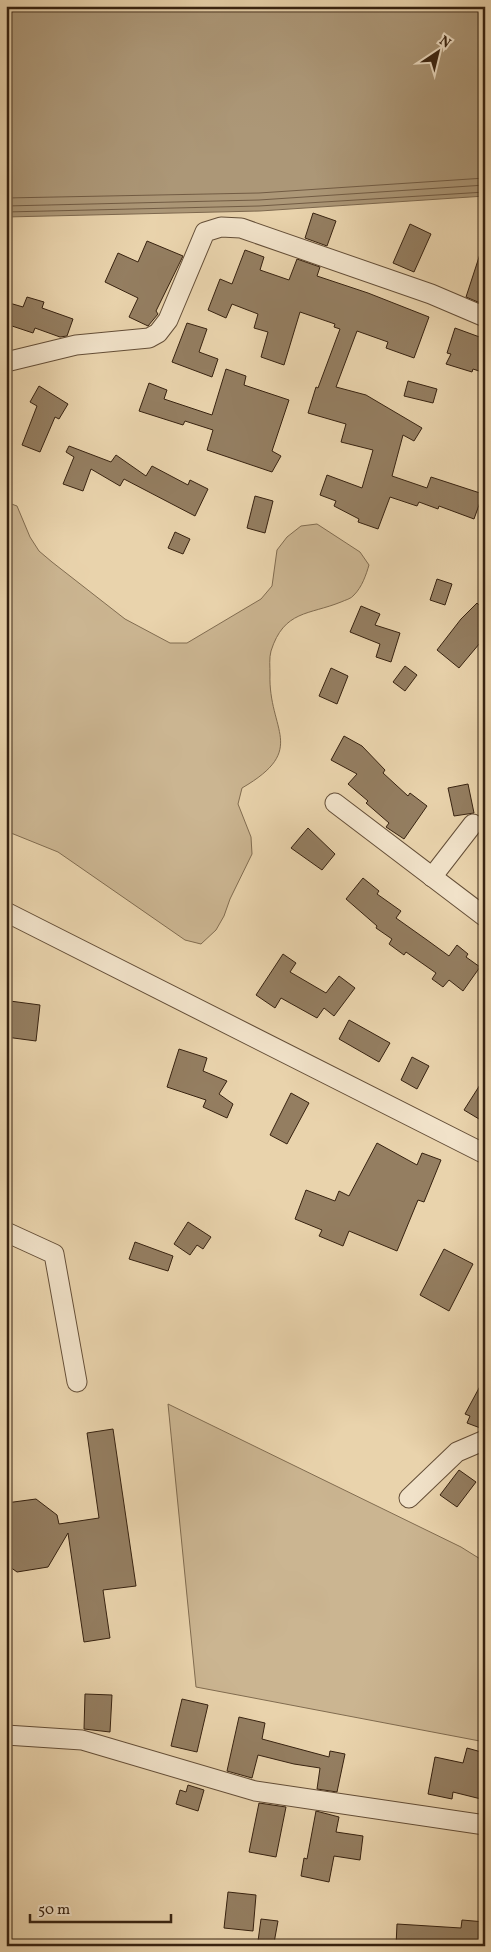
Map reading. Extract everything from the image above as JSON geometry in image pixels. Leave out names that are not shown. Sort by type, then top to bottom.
[{"type":"street","points":[[6,362],[76,345],[149,338],[158,333],[168,320],[204,232],[220,227],[242,228],[432,294],[485,318]]},
{"type":"street","points":[[335,803],[485,917]]},
{"type":"street","points":[[432,877],[473,824]]},
{"type":"street","points":[[6,912],[485,1154]]},
{"type":"street","points":[[6,1232],[54,1254],[77,1382]]},
{"type":"street","points":[[409,1498],[457,1452],[485,1440]]},
{"type":"street","points":[[6,1735],[82,1740],[255,1791],[485,1825]]},
{"type":"shaded area","points":[[6,502],[17,506],[30,537],[39,551],[125,619],[170,643],[187,643],[261,599],[272,586],[277,550],[287,537],[301,526],[317,524],[360,552],[369,565],[361,585],[353,596],[299,616],[290,621],[276,638],[270,654],[270,674],[271,694],[280,738],[280,750],[274,762],[262,774],[242,788],[238,804],[251,837],[252,854],[230,899],[224,916],[216,930],[201,944],[185,940],[58,852],[6,831]]},
{"type":"shaded area","points":[[168,1404],[461,1547],[485,1562],[485,1742],[196,1687]]},
{"type":"water","points":[[6,6],[485,6],[485,196],[260,211],[6,217]]},
{"type":"building","points":[[313,213],[336,221],[327,246],[305,238]]},
{"type":"building","points":[[410,224],[431,234],[414,272],[393,263]]},
{"type":"building","points":[[147,241],[183,256],[156,311],[158,314],[148,326],[129,317],[138,298],[105,282],[118,253],[138,262]]},
{"type":"building","points":[[482,248],[485,249],[485,305],[466,297]]},
{"type":"building","points":[[245,250],[264,257],[260,270],[289,280],[297,259],[320,267],[317,276],[368,293],[429,317],[414,358],[386,348],[388,342],[357,331],[336,387],[366,395],[422,428],[414,441],[403,435],[392,476],[427,488],[431,477],[483,494],[474,519],[439,506],[438,509],[419,502],[417,506],[390,497],[378,529],[358,522],[359,519],[334,506],[336,501],[320,495],[327,475],[362,488],[373,450],[341,442],[346,424],[308,413],[316,387],[318,388],[340,329],[334,327],[335,324],[300,312],[284,365],[261,357],[268,332],[254,328],[258,314],[232,304],[226,318],[208,310],[220,279],[232,284]]},
{"type":"building","points":[[27,297],[44,302],[42,308],[73,319],[67,336],[60,337],[35,328],[33,333],[6,324],[6,302],[23,307]]},
{"type":"building","points":[[187,323],[207,329],[199,352],[218,359],[212,377],[172,362]]},
{"type":"building","points":[[455,328],[485,339],[485,373],[473,369],[472,372],[446,364],[451,354],[447,353]]},
{"type":"building","points":[[226,369],[246,376],[244,385],[289,400],[272,451],[281,456],[272,472],[207,450],[213,430],[185,421],[183,425],[139,411],[149,383],[167,390],[164,399],[212,415]]},
{"type":"building","points":[[408,381],[437,389],[433,403],[404,396]]},
{"type":"building","points":[[39,386],[68,404],[59,419],[55,417],[40,452],[22,445],[37,406],[30,402]]},
{"type":"building","points":[[69,446],[111,462],[116,455],[146,476],[152,466],[188,485],[190,480],[208,489],[195,516],[124,479],[120,486],[91,469],[83,491],[63,484],[74,457],[66,452]]},
{"type":"building","points":[[255,496],[273,501],[265,533],[247,528]]},
{"type":"building","points":[[175,532],[190,539],[183,554],[168,548]]},
{"type":"building","points":[[437,579],[452,584],[445,605],[430,600]]},
{"type":"building","points":[[477,603],[485,611],[485,637],[459,668],[437,650],[461,619]]},
{"type":"building","points":[[361,606],[380,614],[375,625],[400,633],[391,662],[376,657],[380,644],[350,632]]},
{"type":"building","points":[[405,666],[417,675],[405,691],[393,682]]},
{"type":"building","points":[[331,668],[348,676],[337,704],[319,696]]},
{"type":"building","points":[[344,736],[362,746],[385,770],[383,773],[408,796],[410,793],[427,806],[404,839],[386,827],[389,823],[348,784],[357,774],[331,760]]},
{"type":"building","points":[[468,784],[474,813],[454,816],[448,788]]},
{"type":"building","points":[[308,828],[335,854],[322,870],[291,848]]},
{"type":"building","points":[[363,878],[379,891],[377,894],[401,911],[396,918],[449,956],[457,945],[468,954],[466,957],[480,967],[463,991],[449,980],[443,987],[432,979],[436,973],[406,952],[404,955],[389,944],[392,939],[376,928],[377,926],[346,899]]},
{"type":"building","points":[[283,954],[296,963],[290,972],[326,993],[339,976],[355,988],[334,1016],[324,1008],[317,1018],[281,998],[275,1008],[256,995]]},
{"type":"building","points":[[10,1001],[40,1005],[36,1041],[6,1037],[6,1014],[9,1014]]},
{"type":"building","points":[[349,1020],[390,1043],[379,1062],[339,1039]]},
{"type":"building","points":[[179,1049],[207,1058],[203,1071],[227,1081],[219,1094],[233,1104],[227,1118],[203,1107],[206,1100],[167,1087]]},
{"type":"building","points":[[412,1057],[429,1066],[417,1089],[401,1080]]},
{"type":"building","points":[[485,1077],[485,1110],[479,1119],[464,1110]]},
{"type":"building","points":[[291,1093],[309,1103],[287,1144],[270,1135]]},
{"type":"building","points":[[377,1143],[417,1165],[422,1153],[441,1160],[424,1202],[418,1200],[397,1251],[349,1231],[343,1246],[319,1236],[322,1230],[295,1219],[306,1190],[335,1201],[339,1191],[349,1196]]},
{"type":"building","points":[[188,1222],[211,1237],[203,1249],[197,1245],[190,1255],[174,1244]]},
{"type":"building","points":[[135,1242],[173,1256],[168,1271],[129,1259]]},
{"type":"building","points":[[444,1249],[473,1264],[449,1311],[420,1295]]},
{"type":"building","points":[[485,1377],[485,1429],[483,1429],[467,1423],[470,1416],[465,1414]]},
{"type":"building","points":[[113,1429],[136,1586],[103,1590],[110,1638],[84,1642],[68,1533],[48,1567],[17,1572],[6,1564],[6,1503],[36,1499],[57,1515],[59,1524],[99,1518],[87,1433]]},
{"type":"building","points":[[459,1470],[476,1482],[457,1507],[440,1495]]},
{"type":"building","points":[[85,1694],[112,1695],[110,1732],[84,1729]]},
{"type":"building","points":[[182,1699],[208,1705],[197,1752],[171,1746]]},
{"type":"building","points":[[239,1717],[265,1723],[262,1739],[329,1757],[330,1751],[345,1754],[337,1792],[317,1789],[320,1768],[258,1755],[252,1778],[227,1771]]},
{"type":"building","points":[[467,1748],[485,1753],[485,1782],[481,1799],[453,1792],[452,1799],[428,1794],[435,1757],[463,1763]]},
{"type":"building","points":[[188,1785],[204,1790],[198,1811],[176,1804],[180,1790],[186,1792]]},
{"type":"building","points":[[259,1803],[286,1807],[276,1857],[249,1852]]},
{"type":"building","points":[[316,1811],[339,1817],[336,1832],[363,1836],[360,1860],[334,1856],[329,1882],[301,1876],[304,1858],[307,1859]]},
{"type":"building","points":[[228,1892],[256,1895],[253,1931],[224,1928]]},
{"type":"building","points":[[261,1919],[278,1921],[274,1943],[258,1941]]},
{"type":"building","points":[[462,1920],[485,1922],[485,1946],[396,1946],[397,1924],[461,1928]]}]
